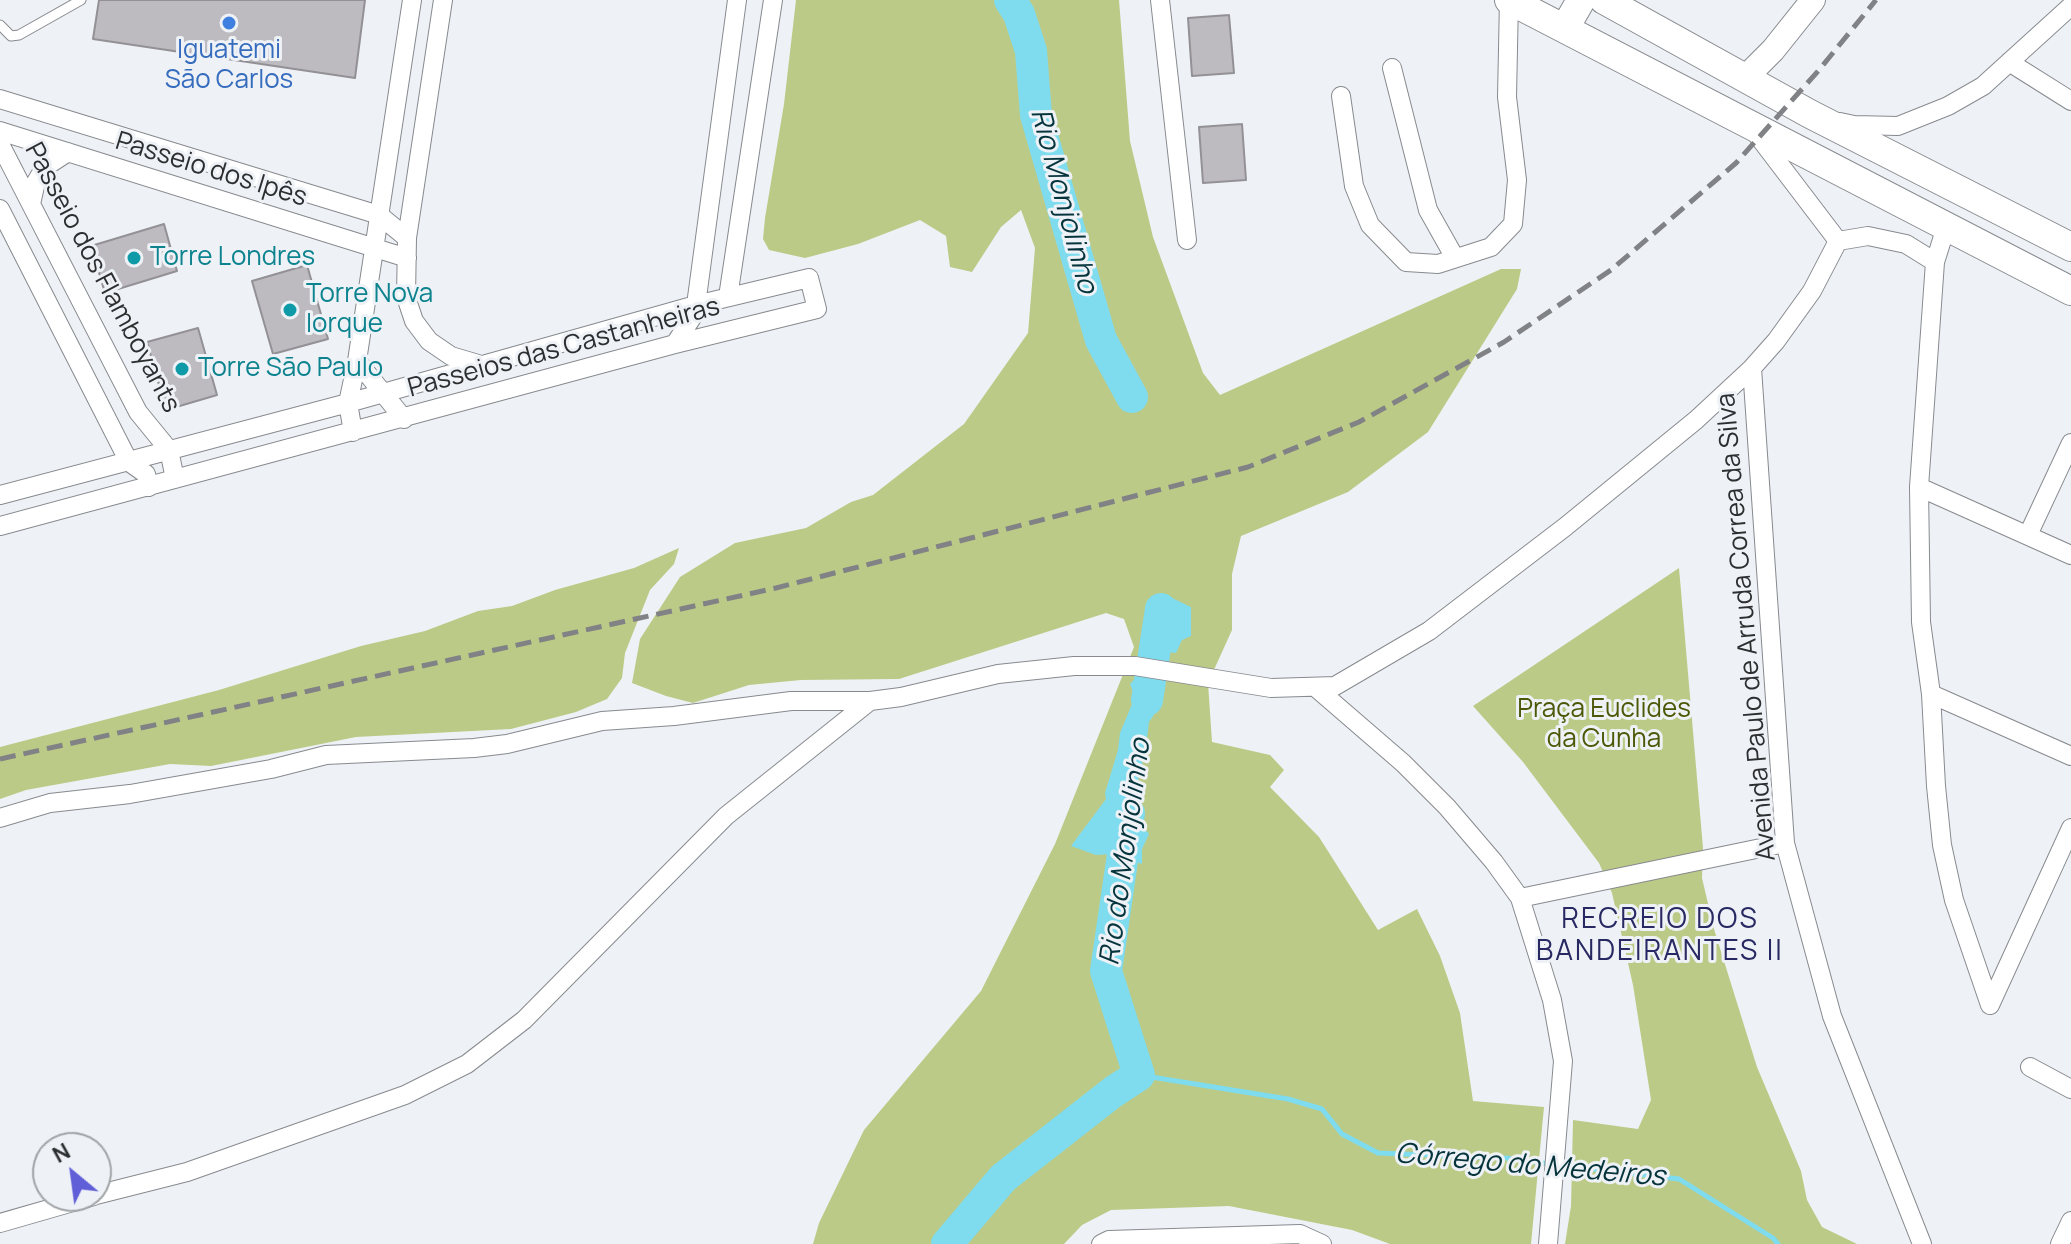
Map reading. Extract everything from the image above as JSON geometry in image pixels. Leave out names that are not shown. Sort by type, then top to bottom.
[{"type":"main road","points":[[1509,0],[2071,291]]},
{"type":"main road","points":[[1565,28],[1581,0]]},
{"type":"main road","points":[[1604,0],[1810,114],[2071,247]]},
{"type":"street","points":[[353,432],[348,403],[412,0]]},
{"type":"street","points":[[443,0],[407,238],[406,297],[421,332],[429,341],[451,356],[481,365]]},
{"type":"street","points":[[675,344],[693,316],[696,305],[737,0]]},
{"type":"street","points":[[0,495],[348,403],[728,297],[773,0]]},
{"type":"street","points":[[1160,0],[1187,240]]},
{"type":"street","points":[[1341,96],[1354,186],[1370,225],[1406,262],[1438,264],[1491,247],[1513,224],[1517,180],[1507,97],[1509,0]]},
{"type":"street","points":[[1755,83],[1773,50],[1813,0]]},
{"type":"street","points":[[1810,114],[1854,125],[1898,126],[1948,106],[1983,86],[2071,6]]},
{"type":"street","points":[[2009,62],[2071,101]]},
{"type":"street","points":[[1392,68],[1428,210],[1455,258]]},
{"type":"street","name":"Passeio dos Ipês","points":[[0,99],[379,215]]},
{"type":"street","points":[[30,140],[35,109]]},
{"type":"street","points":[[1751,127],[1838,241]]},
{"type":"street","name":"Passeio dos Ipês","points":[[0,131],[407,258]]},
{"type":"street","points":[[90,159],[106,131]]},
{"type":"street","name":"Passeio dos Flamboyants","points":[[0,144],[7,176],[31,204],[138,412],[169,450],[175,479]]},
{"type":"street","points":[[31,204],[36,182],[45,167],[68,152]]},
{"type":"street","points":[[278,218],[288,187]]},
{"type":"street","points":[[0,209],[109,423],[121,463],[119,495]]},
{"type":"street","points":[[379,215],[407,238]]},
{"type":"street","points":[[1946,227],[1935,262],[1919,487],[1921,622],[1931,694],[1942,845],[1954,900],[1990,1005],[2071,828]]},
{"type":"street","points":[[1838,241],[1868,236],[1906,244],[1935,262]]},
{"type":"street","points":[[0,818],[50,803],[130,794],[271,769],[326,755],[474,748],[507,744],[602,721],[674,716],[791,701],[870,701],[901,697],[998,674],[1074,666],[1135,666],[1271,688],[1335,686],[1429,631],[1696,420],[1776,341],[1812,291],[1838,241]]},
{"type":"street","name":"Passeios das Castanheiras","points":[[0,526],[675,344],[817,309],[809,278],[728,297]]},
{"type":"street","points":[[357,361],[404,419]]},
{"type":"street","name":"Avenida Paulo de Arruda Correa da Silva","points":[[1752,368],[1785,843],[1832,1016],[1922,1244]]},
{"type":"street","points":[[428,380],[437,409]]},
{"type":"street","points":[[109,423],[127,419],[138,412]]},
{"type":"street","points":[[2028,535],[2071,443]]},
{"type":"street","points":[[121,463],[146,474],[149,487]]},
{"type":"street","points":[[1919,487],[2071,555]]},
{"type":"street","points":[[1315,687],[1403,763],[1447,807],[1520,898],[1552,1000],[1563,1061],[1548,1244]]},
{"type":"street","points":[[1931,694],[2071,756]]},
{"type":"street","points":[[112,1192],[187,1172],[405,1095],[467,1064],[524,1020],[726,816],[870,701]]},
{"type":"street","points":[[1520,898],[1785,843]]},
{"type":"street","points":[[2030,1067],[2071,1089]]},
{"type":"street","points":[[0,1223],[39,1212]]},
{"type":"street","points":[[2060,1244],[2071,1221]]},
{"type":"street","points":[[1101,1244],[1109,1240],[1232,1241],[1300,1234],[1322,1244]]},
{"type":"lane","points":[[0,25],[11,36],[19,35],[81,0]]},
{"type":"green space","points":[[796,0],[1119,0],[1130,141],[1153,237],[1203,373],[1220,395],[1501,269],[1521,269],[1517,289],[1428,432],[1348,492],[1241,536],[1232,574],[1232,630],[1208,683],[1212,742],[1270,755],[1284,770],[1270,787],[1319,837],[1378,930],[1417,909],[1440,956],[1460,1013],[1473,1101],[1544,1107],[1531,1244],[1390,1244],[1352,1230],[1229,1206],[1111,1210],[1082,1225],[1064,1244],[813,1244],[819,1223],[864,1130],[981,991],[1055,844],[1134,647],[1124,619],[1106,613],[899,679],[801,680],[749,685],[693,703],[632,683],[640,639],[680,577],[735,543],[806,528],[851,502],[873,495],[964,424],[1028,333],[1035,248],[1021,210],[1001,227],[972,272],[950,267],[946,236],[920,220],[858,244],[805,258],[769,250],[763,239],[765,218],[784,104]]},
{"type":"green space","points":[[679,548],[674,564],[650,590],[625,653],[622,678],[607,699],[576,712],[511,729],[356,737],[211,766],[170,764],[26,790],[0,799],[0,747],[219,690],[361,646],[425,631],[478,611],[512,606],[555,590],[634,568]]},
{"type":"green space","name":"Praça Euclides da Cunha","points":[[1679,568],[1703,848],[1702,878],[1714,929],[1757,1067],[1801,1171],[1807,1200],[1822,1227],[1857,1244],[1565,1244],[1571,1206],[1573,1120],[1638,1129],[1651,1100],[1633,985],[1612,893],[1599,863],[1523,762],[1473,706]]},
{"type":"water","points":[[1170,597],[1191,607],[1191,636],[1182,640],[1176,653],[1161,651],[1162,635],[1154,621],[1155,603]]},
{"type":"water","points":[[1142,671],[1160,672],[1161,693],[1155,700],[1158,709],[1149,722],[1135,799],[1138,811],[1143,813],[1142,826],[1149,834],[1142,849],[1142,864],[1114,854],[1096,855],[1071,846],[1106,799],[1120,733],[1135,697],[1130,684]]},
{"type":"building","name":"Iguatemi São Carlos","points":[[99,0],[365,0],[355,78],[93,39]]},
{"type":"building","points":[[1229,15],[1234,73],[1192,76],[1188,18]]},
{"type":"building","points":[[1242,124],[1246,180],[1203,183],[1199,127]]},
{"type":"building","name":"Torre Londres","points":[[164,224],[177,271],[105,293],[91,246]]},
{"type":"building","name":"Torre Nova Iorque","points":[[307,265],[328,339],[273,354],[252,281]]},
{"type":"building","name":"Torre São Paulo","points":[[198,328],[217,395],[166,410],[147,342]]},
{"type":"waterway","name":"Rio Monjolinho","points":[[1010,0],[1019,14],[1031,51],[1036,115],[1101,340],[1132,397]]},
{"type":"waterway","name":"Rio do Monjolinho","points":[[1147,700],[1161,609]]},
{"type":"waterway","name":"Rio do Monjolinho","points":[[947,1244],[1003,1178],[1139,1075],[1106,971],[1129,813]]},
{"type":"waterway","name":"Córrego do Medeiros","points":[[1139,1075],[1288,1099],[1322,1109],[1342,1134],[1378,1153],[1506,1158],[1549,1164]]},
{"type":"waterway","name":"Córrego do Medeiros","points":[[1559,1165],[1679,1179],[1778,1244]]},
{"type":"railway","points":[[0,759],[776,588],[1248,467],[1359,422],[1504,342],[1611,270],[1736,163],[1876,0]]},
{"type":"place","name":"Iguatemi São Carlos","points":[[229,23]]},
{"type":"place","name":"Torre Londres","points":[[134,258]]},
{"type":"place","name":"Torre Nova Iorque","points":[[290,310]]},
{"type":"place","name":"Torre São Paulo","points":[[182,369]]},
{"type":"district","name":"RECREIO DOS BANDEIRANTES II","points":[[1660,936]]}]
